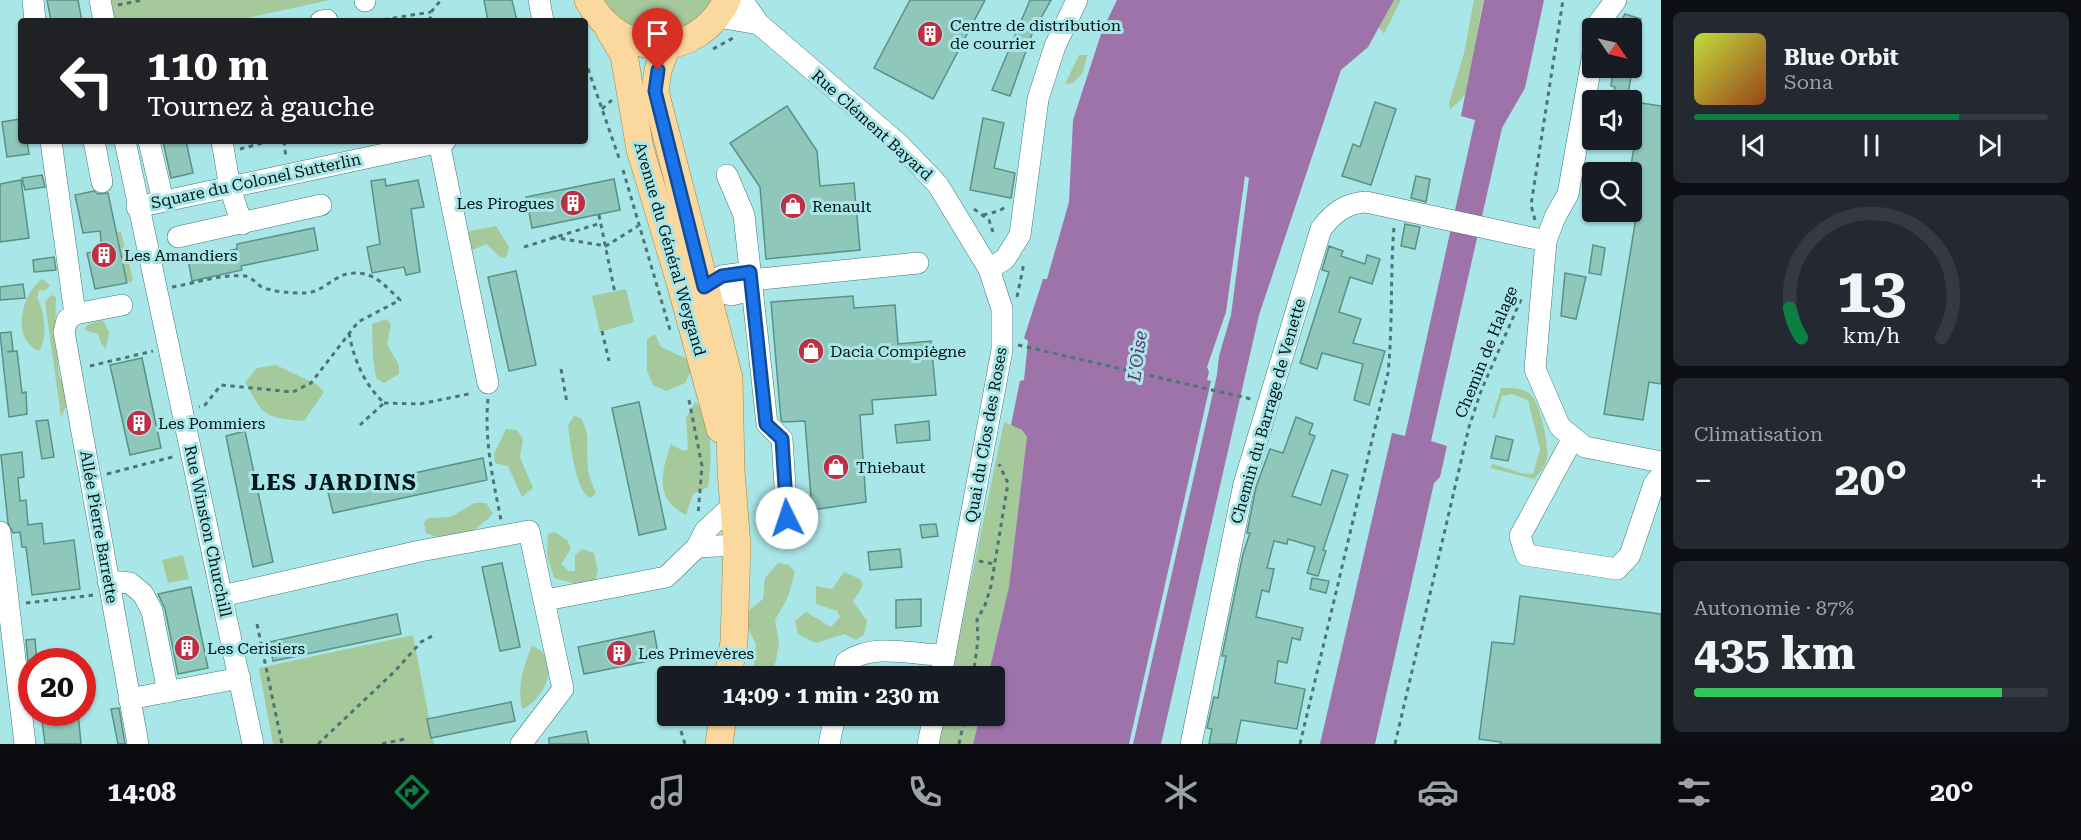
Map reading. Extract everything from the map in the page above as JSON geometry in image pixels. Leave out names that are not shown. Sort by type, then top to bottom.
[{"type":"main road","name":"Avenue du Général Weygand","points":[[588,0],[624,55],[640,149],[731,471]]},
{"type":"main road","points":[[608,28],[626,39],[646,45],[667,46],[686,41],[703,31],[722,8]]},
{"type":"main road","name":"Avenue du Général Weygand","points":[[667,46],[658,70],[655,91],[729,378],[731,471],[737,545],[734,642],[730,666]]},
{"type":"main road","points":[[718,744],[721,726]]},
{"type":"street","points":[[33,0],[35,18]]},
{"type":"street","points":[[539,0],[542,18]]},
{"type":"street","name":"Rue Clément Bayard","points":[[742,0],[759,24],[900,145],[938,184],[989,269]]},
{"type":"street","points":[[989,269],[1005,259],[1020,235],[1038,99],[1055,46],[1077,0]]},
{"type":"street","points":[[1602,18],[1616,0]]},
{"type":"street","points":[[722,8],[759,24]]},
{"type":"street","points":[[1589,78],[1568,194],[1540,240],[1535,369],[1560,427],[1585,447],[1598,452],[1661,462]]},
{"type":"street","name":"Allée Pierre Barrette","points":[[51,144],[75,314],[67,320],[64,332],[138,744]]},
{"type":"street","points":[[95,144],[102,182]]},
{"type":"street","name":"Rue Winston Churchill","points":[[126,144],[137,207],[253,744]]},
{"type":"street","points":[[150,144],[163,201]]},
{"type":"street","name":"Square du Colonel Sutterlin","points":[[137,207],[433,144]]},
{"type":"street","points":[[442,144],[488,387]]},
{"type":"street","points":[[223,147],[230,188],[242,224]]},
{"type":"street","points":[[727,175],[744,215],[766,424],[782,439],[787,518]]},
{"type":"street","name":"Chemin du Barrage de Venette","points":[[1191,744],[1244,484],[1321,229],[1340,209],[1355,202],[1396,207],[1540,240]]},
{"type":"street","points":[[178,237],[321,205]]},
{"type":"street","points":[[667,239],[682,259],[692,283],[731,295],[751,281],[918,263]]},
{"type":"street","name":"Quai du Clos des Roses","points":[[943,666],[1002,350],[1002,309],[989,269]]},
{"type":"street","points":[[75,314],[122,305]]},
{"type":"street","points":[[1573,438],[1520,536],[1526,555],[1617,568],[1630,555],[1654,484],[1661,476]]},
{"type":"street","points":[[546,600],[666,577],[697,547],[705,531],[734,504]]},
{"type":"street","points":[[222,596],[420,551],[529,531],[546,600],[563,689],[521,744]]},
{"type":"street","points":[[0,532],[8,604],[5,629],[25,744]]},
{"type":"street","points":[[697,547],[737,545]]},
{"type":"street","points":[[109,587],[130,583],[148,602],[168,692]]},
{"type":"street","points":[[845,666],[846,662],[855,656],[879,650],[945,655]]},
{"type":"street","points":[[129,699],[240,678]]},
{"type":"street","points":[[829,744],[833,726]]},
{"type":"street","points":[[928,744],[932,726]]},
{"type":"path","points":[[102,10],[142,0]]},
{"type":"path","points":[[430,18],[431,12],[441,0]]},
{"type":"path","points":[[1540,240],[1531,205],[1563,0]]},
{"type":"path","points":[[394,18],[431,12]]},
{"type":"path","points":[[707,52],[730,39],[740,38]]},
{"type":"path","points":[[588,69],[621,163],[673,338]]},
{"type":"path","points":[[223,147],[246,144]]},
{"type":"path","points":[[1300,744],[1388,373],[1392,339],[1391,256],[1396,207]]},
{"type":"path","points":[[599,215],[615,293]]},
{"type":"path","points":[[524,247],[601,223]]},
{"type":"path","points":[[552,237],[606,246],[638,226]]},
{"type":"path","points":[[986,235],[1002,232]]},
{"type":"path","points":[[1016,300],[1025,260]]},
{"type":"path","points":[[166,288],[226,276],[248,276],[261,287],[303,293],[314,292],[327,286],[334,279],[354,273],[381,280],[400,300],[396,304],[372,312],[358,322],[311,383],[293,392],[221,385],[205,405],[192,408]]},
{"type":"path","name":"Chemin de Halage","points":[[1395,744],[1469,426],[1481,391],[1525,290]]},
{"type":"path","points":[[602,331],[609,361]]},
{"type":"path","points":[[349,333],[361,372],[373,393],[384,403],[420,404],[488,387],[486,415],[492,475],[504,536]]},
{"type":"path","points":[[1014,348],[1016,344],[1257,400]]},
{"type":"path","points":[[90,366],[169,348]]},
{"type":"path","points":[[561,369],[567,403]]},
{"type":"path","points":[[687,392],[702,466],[697,547]]},
{"type":"path","points":[[360,425],[384,403]]},
{"type":"path","points":[[90,478],[190,453]]},
{"type":"path","points":[[974,666],[978,640],[977,620],[986,605],[1008,483],[997,456]]},
{"type":"path","points":[[972,560],[994,564]]},
{"type":"path","points":[[8,604],[109,587]]},
{"type":"path","points":[[257,624],[282,744]]},
{"type":"path","points":[[318,744],[395,671],[421,642],[434,635]]},
{"type":"path","points":[[959,744],[963,726]]},
{"type":"path","points":[[681,731],[685,744]]},
{"type":"path","points":[[382,744],[405,740]]},
{"type":"green space","points":[[111,0],[330,0],[247,18],[113,17]]},
{"type":"green space","points":[[601,0],[716,0],[702,17],[669,33],[650,33],[616,19]]},
{"type":"green space","points":[[1389,0],[1401,0],[1384,34],[1377,25]]},
{"type":"green space","points":[[1474,0],[1483,0],[1467,93],[1450,110],[1449,104],[1464,53]]},
{"type":"green space","points":[[1079,55],[1087,55],[1083,72],[1073,83],[1065,84]]},
{"type":"green space","points":[[496,226],[509,247],[506,258],[500,257],[486,244],[473,250],[465,242],[470,231]]},
{"type":"green space","points":[[117,232],[121,232],[133,279],[130,283],[127,280]]},
{"type":"green space","points":[[42,279],[50,285],[46,290],[39,291],[37,298],[42,310],[44,325],[44,339],[39,351],[30,345],[24,336],[22,316],[29,295]]},
{"type":"green space","points":[[626,289],[634,322],[600,332],[592,296]]},
{"type":"green space","points":[[51,295],[56,297],[55,330],[59,376],[65,387],[67,405],[61,417],[45,302]]},
{"type":"green space","points":[[387,319],[391,325],[387,344],[399,365],[399,374],[384,383],[376,378],[372,324]]},
{"type":"green space","points":[[103,320],[109,332],[106,349],[98,334],[84,330],[88,324]]},
{"type":"green space","points":[[655,334],[661,347],[689,360],[692,369],[685,383],[666,391],[653,385],[647,371],[647,339]]},
{"type":"green space","points":[[276,365],[318,385],[324,392],[304,421],[281,418],[267,413],[261,409],[245,382],[257,368]]},
{"type":"green space","points":[[1501,388],[1518,389],[1532,396],[1541,417],[1546,436],[1547,459],[1534,479],[1490,468],[1493,464],[1521,473],[1533,474],[1540,449],[1528,400],[1512,394],[1502,396],[1495,418],[1492,418]]},
{"type":"green space","points":[[695,402],[706,420],[709,431],[710,466],[708,487],[693,494],[686,515],[669,501],[665,493],[663,475],[671,444],[683,451],[688,449],[686,418]]},
{"type":"green space","points":[[574,416],[581,418],[586,430],[588,469],[596,494],[590,498],[581,486],[574,465],[568,425]]},
{"type":"green space","points":[[1004,422],[1022,430],[1027,437],[1021,537],[990,666],[953,666]]},
{"type":"green space","points":[[506,429],[517,430],[523,439],[520,457],[533,488],[522,497],[508,466],[495,463],[494,454]]},
{"type":"green space","points":[[475,503],[486,503],[493,514],[470,532],[455,538],[437,537],[426,533],[424,522],[429,518],[450,517]]},
{"type":"green space","points":[[555,532],[567,540],[571,549],[561,564],[569,571],[575,571],[575,555],[582,549],[594,553],[598,571],[594,583],[583,586],[554,578],[547,555],[548,534]]},
{"type":"green space","points":[[183,555],[189,579],[168,583],[162,560]]},
{"type":"green space","points":[[778,563],[789,565],[795,572],[788,597],[775,620],[779,642],[776,661],[774,666],[754,666],[756,644],[747,626],[746,613],[763,599],[765,578]]},
{"type":"green space","points":[[844,572],[860,579],[863,586],[853,601],[867,621],[864,635],[856,640],[844,634],[816,643],[798,634],[795,621],[806,612],[831,627],[840,617],[837,611],[816,604],[816,586],[832,589]]},
{"type":"green space","points":[[413,635],[434,744],[273,744],[259,668]]},
{"type":"green space","points":[[532,646],[541,651],[547,659],[548,678],[538,696],[522,709],[520,693],[522,677]]},
{"type":"green space","points":[[942,726],[978,726],[973,744],[938,744]]},
{"type":"water","name":"L'Oise","points":[[1117,0],[1394,0],[1368,47],[1341,70],[1259,315],[1161,744],[1133,744],[1217,375],[1219,356],[1231,315],[1249,178],[1245,176],[1226,312],[1207,367],[1209,372],[1207,380],[1211,381],[1129,744],[973,744],[978,726],[1005,726],[1005,666],[990,666],[1009,587],[1027,437],[1022,430],[1011,425],[1020,381],[1024,380],[1028,341],[1024,338],[1043,279],[1047,279],[1069,202],[1073,120],[1102,31]]},
{"type":"water","points":[[1484,0],[1544,0],[1525,88],[1502,128],[1431,441],[1447,446],[1440,477],[1434,483],[1375,744],[1320,744],[1392,433],[1405,436],[1475,120],[1461,116]]},
{"type":"building","points":[[47,0],[78,0],[81,18],[50,18]]},
{"type":"building","points":[[484,0],[512,0],[516,18],[487,18]]},
{"type":"building","name":"Centre de distribution de courrier","points":[[910,0],[985,0],[933,99],[874,68]]},
{"type":"building","points":[[1030,0],[1051,0],[1032,34],[1010,96],[992,90]]},
{"type":"building","points":[[1625,14],[1638,18],[1623,18]]},
{"type":"building","points":[[1612,78],[1631,78],[1629,90],[1615,90],[1615,87],[1611,86]]},
{"type":"building","points":[[1375,102],[1396,109],[1371,185],[1342,176],[1353,144],[1360,147]]},
{"type":"building","points":[[1642,103],[1661,106],[1661,384],[1649,382],[1643,420],[1604,414],[1635,222],[1642,222],[1642,162],[1632,162],[1634,150],[1642,150]]},
{"type":"building","points":[[787,106],[817,151],[820,186],[854,183],[860,250],[766,259],[760,187],[730,143]]},
{"type":"building","points":[[983,118],[1004,123],[994,168],[1015,173],[1011,198],[970,190]]},
{"type":"building","points":[[18,119],[18,144],[27,144],[29,154],[7,157],[2,122]]},
{"type":"building","points":[[164,144],[187,144],[193,173],[171,178]]},
{"type":"building","points":[[42,175],[45,187],[25,190],[22,178]]},
{"type":"building","points":[[1416,176],[1430,179],[1426,202],[1411,198]]},
{"type":"building","points":[[385,179],[386,186],[418,180],[424,207],[411,209],[420,272],[406,275],[404,267],[372,273],[367,247],[380,244],[371,181]]},
{"type":"building","name":"Les Pirogues","points":[[614,179],[620,210],[532,228],[526,197]]},
{"type":"building","points":[[21,180],[29,238],[0,242],[0,184]]},
{"type":"building","name":"Les Amandiers","points":[[94,191],[98,194],[108,193],[127,283],[95,289],[87,253],[102,250],[100,231],[83,233],[75,195]]},
{"type":"building","points":[[1405,224],[1420,227],[1415,249],[1401,246]]},
{"type":"building","points":[[314,228],[318,250],[241,266],[242,270],[192,281],[188,259],[237,249],[237,244]]},
{"type":"building","points":[[1593,245],[1605,248],[1601,275],[1589,273]]},
{"type":"building","points":[[1329,246],[1343,251],[1341,256],[1365,264],[1367,255],[1380,259],[1372,284],[1350,277],[1339,312],[1361,319],[1353,343],[1385,351],[1369,405],[1354,400],[1363,364],[1322,353],[1317,369],[1300,363],[1329,272],[1322,270]]},
{"type":"building","points":[[54,257],[56,270],[34,272],[33,260]]},
{"type":"building","points":[[516,271],[536,365],[509,371],[488,277]]},
{"type":"building","points":[[1565,273],[1586,277],[1576,319],[1561,316]]},
{"type":"building","points":[[23,284],[25,298],[0,300],[0,287]]},
{"type":"building","points":[[853,296],[854,308],[895,305],[898,344],[931,341],[936,395],[872,400],[873,414],[860,415],[866,502],[812,510],[805,421],[783,422],[781,420],[771,302]]},
{"type":"building","points":[[11,332],[13,351],[7,352],[17,351],[22,393],[26,392],[27,414],[9,417],[0,333]]},
{"type":"building","name":"Les Pommiers","points":[[142,358],[161,448],[130,455],[110,365]]},
{"type":"building","points":[[639,402],[666,529],[639,535],[612,408]]},
{"type":"building","points":[[1296,417],[1313,424],[1309,434],[1315,436],[1292,496],[1321,505],[1332,470],[1348,475],[1323,550],[1326,551],[1318,576],[1307,573],[1315,547],[1288,539],[1287,544],[1274,541],[1267,568],[1274,569],[1269,592],[1262,590],[1256,617],[1303,628],[1300,640],[1292,638],[1287,663],[1278,661],[1275,683],[1305,689],[1297,729],[1241,720],[1236,744],[1209,744],[1212,729],[1207,728],[1214,697],[1218,698],[1226,656],[1222,656],[1243,554],[1250,533],[1247,533],[1256,487],[1270,449],[1283,453]]},
{"type":"building","points":[[48,420],[54,457],[42,459],[36,421]]},
{"type":"building","points":[[929,421],[930,440],[897,443],[895,425]]},
{"type":"building","points":[[245,431],[273,562],[253,567],[226,436]]},
{"type":"building","points":[[1496,436],[1513,440],[1508,461],[1491,458]]},
{"type":"building","points":[[22,452],[24,477],[18,478],[20,501],[26,500],[28,525],[42,523],[44,544],[74,540],[80,589],[32,595],[26,547],[22,547],[20,532],[13,533],[8,523],[1,455]]},
{"type":"building","points":[[483,458],[487,480],[333,513],[328,492]]},
{"type":"building","points":[[936,524],[938,536],[922,538],[920,525]]},
{"type":"building","points":[[900,549],[902,567],[870,570],[868,552]]},
{"type":"building","points":[[502,563],[520,647],[500,651],[482,567]]},
{"type":"building","points":[[1312,578],[1329,581],[1326,593],[1310,589]]},
{"type":"building","name":"Les Cerisiers","points":[[191,587],[208,668],[178,674],[165,609],[158,594]]},
{"type":"building","points":[[1520,596],[1661,614],[1661,744],[1500,744],[1501,742],[1479,739],[1492,642],[1514,644]]},
{"type":"building","points":[[921,599],[921,626],[896,628],[896,600]]},
{"type":"building","points":[[397,614],[401,634],[273,661],[269,642]]},
{"type":"building","name":"Les Primevères","points":[[654,631],[659,659],[584,674],[578,647]]},
{"type":"building","points":[[35,639],[36,648],[27,648],[26,640]]},
{"type":"building","points":[[511,702],[515,721],[431,738],[427,719]]},
{"type":"building","points":[[119,708],[125,744],[118,744],[111,709]]},
{"type":"building","points":[[43,726],[79,726],[81,744],[45,744]]},
{"type":"building","points":[[586,731],[589,744],[549,744],[549,738]]},
{"type":"place","name":"Centre de distribution de courrier","points":[[930,34]]},
{"type":"place","name":"Les Pirogues","points":[[573,203]]},
{"type":"place","name":"Renault","points":[[793,206]]},
{"type":"place","name":"Les Amandiers","points":[[104,255]]},
{"type":"place","name":"Dacia Compiègne","points":[[811,351]]},
{"type":"place","name":"Les Pommiers","points":[[139,423]]},
{"type":"place","name":"Thiebaut","points":[[836,467]]},
{"type":"place","name":"Les Cerisiers","points":[[187,648]]},
{"type":"place","name":"Les Primevères","points":[[619,653]]},
{"type":"district","name":"LES JARDINS","points":[[334,482]]},
{"type":"route","points":[[658,70],[655,91],[704,287],[722,276],[750,272],[766,424],[782,439],[787,518]]}]
